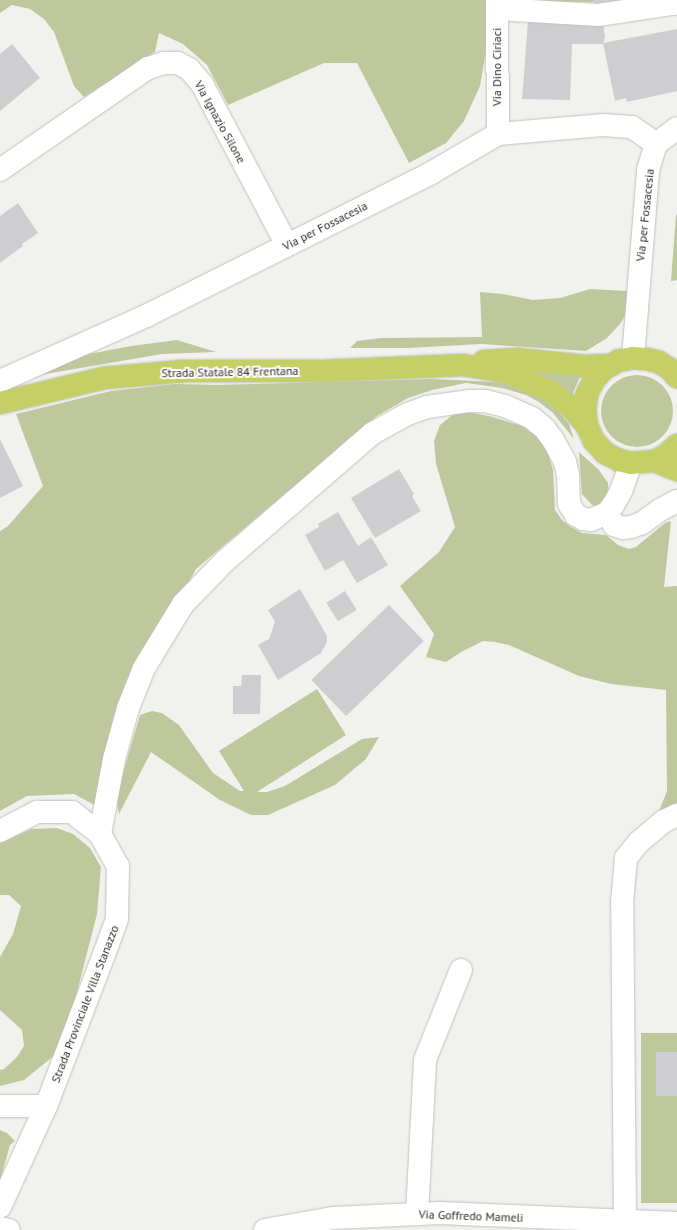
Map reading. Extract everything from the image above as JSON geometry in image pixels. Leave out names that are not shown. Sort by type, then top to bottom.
[{"type":"main road","points":[[675,371],[658,362],[646,358],[633,358],[612,365],[604,369],[594,380],[587,394],[584,410],[587,426],[594,441],[605,453],[619,460],[631,463],[655,461],[666,455],[677,445]]},
{"type":"main road","name":"Strada Statale 84 Frentana","points":[[0,403],[104,378],[186,371],[323,371],[463,365],[488,360],[517,359],[584,366],[612,365]]},
{"type":"main road","name":"Strada Statale 84 Frentana","points":[[463,365],[502,371],[549,390],[569,405],[587,426]]},
{"type":"main road","points":[[655,461],[677,470]]},
{"type":"street","points":[[497,5],[598,15],[677,3]]},
{"type":"street","name":"Via Dino Ciriaci","points":[[497,5],[498,134]]},
{"type":"street","name":"Via Ignazio Silone","points":[[0,170],[148,68],[164,63],[178,63],[189,69],[202,84],[287,246]]},
{"type":"street","name":"Via per Fossacesia","points":[[0,381],[148,315],[431,173],[498,134],[602,126],[632,127],[656,144],[648,170],[633,358]]},
{"type":"street","points":[[656,144],[677,128]]},
{"type":"street","points":[[100,834],[114,759],[128,708],[144,668],[183,604],[225,561],[373,434],[405,415],[427,407],[469,401],[485,401],[505,406],[532,418],[544,428],[553,440],[565,462],[568,475],[568,504],[576,515],[583,519],[591,520],[607,513],[621,491],[631,463]]},
{"type":"street","points":[[607,513],[614,525],[623,528],[631,528],[642,523],[660,510],[677,501]]},
{"type":"street","name":"Strada Provinciale Villa Stanazzo","points":[[0,831],[37,812],[72,812],[100,834],[118,866],[117,919],[87,1002],[46,1106],[0,1207]]},
{"type":"street","points":[[625,1222],[622,903],[626,858],[639,842],[659,826],[677,815]]},
{"type":"street","points":[[417,1214],[425,1060],[461,970]]},
{"type":"street","points":[[0,1106],[46,1106]]},
{"type":"street","name":"Via Goffredo Mameli","points":[[265,1230],[333,1218],[417,1214],[438,1222],[590,1225],[625,1222],[677,1223]]},
{"type":"street","points":[[0,1228],[9,1230]]},
{"type":"green space","points":[[0,0],[487,0],[486,51],[480,86],[464,121],[446,143],[409,163],[357,63],[324,63],[228,105],[207,65],[183,44],[159,33],[155,52],[84,97],[74,86],[54,32],[44,19],[30,9],[12,5],[0,13]]},
{"type":"green space","points":[[514,0],[594,0],[594,2],[514,2]]},
{"type":"green space","points":[[677,214],[677,280],[671,281],[676,215]]},
{"type":"green space","points":[[590,289],[627,291],[626,314],[620,324],[607,338],[586,351],[482,344],[408,348],[350,348],[357,341],[381,338],[482,337],[480,292],[503,294],[533,300],[560,298]]},
{"type":"green space","points":[[177,340],[216,352],[162,354],[34,376],[73,357],[131,346]]},
{"type":"green space","points":[[523,367],[582,372],[572,395],[556,382]]},
{"type":"green space","points":[[637,375],[657,381],[667,391],[673,411],[667,431],[657,441],[637,447],[617,441],[607,431],[601,411],[607,391],[617,381]]},
{"type":"green space","points":[[431,379],[497,382],[515,387],[539,397],[557,409],[569,424],[574,439],[553,413],[539,402],[526,395],[502,388],[466,383],[432,390],[408,398],[377,416],[196,569],[142,666],[96,806],[74,794],[27,796],[0,811],[0,531],[8,526],[43,486],[16,414],[111,391],[175,384],[216,385]]},
{"type":"green space","points":[[467,412],[489,416],[522,426],[539,438],[548,453],[553,470],[555,510],[562,520],[582,533],[606,535],[618,545],[629,549],[636,547],[665,523],[671,521],[664,587],[677,586],[677,803],[659,811],[667,791],[666,690],[611,684],[579,676],[509,645],[495,642],[483,641],[461,652],[446,662],[426,657],[434,634],[400,586],[439,552],[455,527],[436,464],[434,441],[440,425],[455,413]]},
{"type":"green space","points":[[579,452],[599,470],[608,483],[609,495],[606,503],[597,506],[592,505],[582,494]]},
{"type":"green space","points":[[317,689],[346,735],[257,792],[267,792],[285,786],[362,739],[379,737],[366,759],[335,785],[268,815],[251,815],[220,800],[151,752],[119,814],[116,797],[140,715],[152,711],[162,713],[179,725],[213,773],[240,791],[244,791],[219,751]]},
{"type":"green space","points":[[57,828],[73,834],[90,848],[101,867],[97,914],[75,1000],[55,1055],[24,1080],[0,1086],[0,1070],[4,1069],[17,1057],[24,1046],[22,1030],[0,1010],[0,957],[13,934],[21,906],[9,895],[0,895],[0,843],[31,829]]},
{"type":"green space","points":[[641,1033],[677,1033],[677,1203],[641,1203]]},
{"type":"green space","points":[[0,1130],[7,1133],[15,1141],[10,1145],[0,1181]]},
{"type":"building","points":[[594,0],[648,0],[596,10]]},
{"type":"building","points":[[528,21],[603,23],[605,37],[603,44],[572,44],[570,100],[522,99]]},
{"type":"building","points":[[677,29],[677,91],[627,102],[626,98],[615,101],[603,43]]},
{"type":"building","points":[[12,44],[40,78],[0,111],[0,54]]},
{"type":"building","points":[[18,203],[38,233],[22,244],[23,246],[0,263],[0,216]]},
{"type":"building","points":[[0,439],[23,486],[0,498]]},
{"type":"building","points":[[399,469],[414,494],[412,496],[421,511],[375,538],[351,498]]},
{"type":"building","points":[[338,512],[358,546],[371,537],[388,565],[357,583],[343,560],[325,571],[305,535],[319,527],[318,524]]},
{"type":"building","points":[[300,589],[327,636],[327,642],[321,653],[278,680],[258,645],[269,639],[275,622],[268,610]]},
{"type":"building","points":[[345,591],[357,610],[338,621],[326,603]]},
{"type":"building","points":[[389,605],[424,641],[346,716],[311,680]]},
{"type":"building","points":[[242,675],[261,675],[260,714],[233,714],[233,686],[241,686]]},
{"type":"building","points":[[656,1052],[677,1052],[677,1096],[656,1096]]}]
